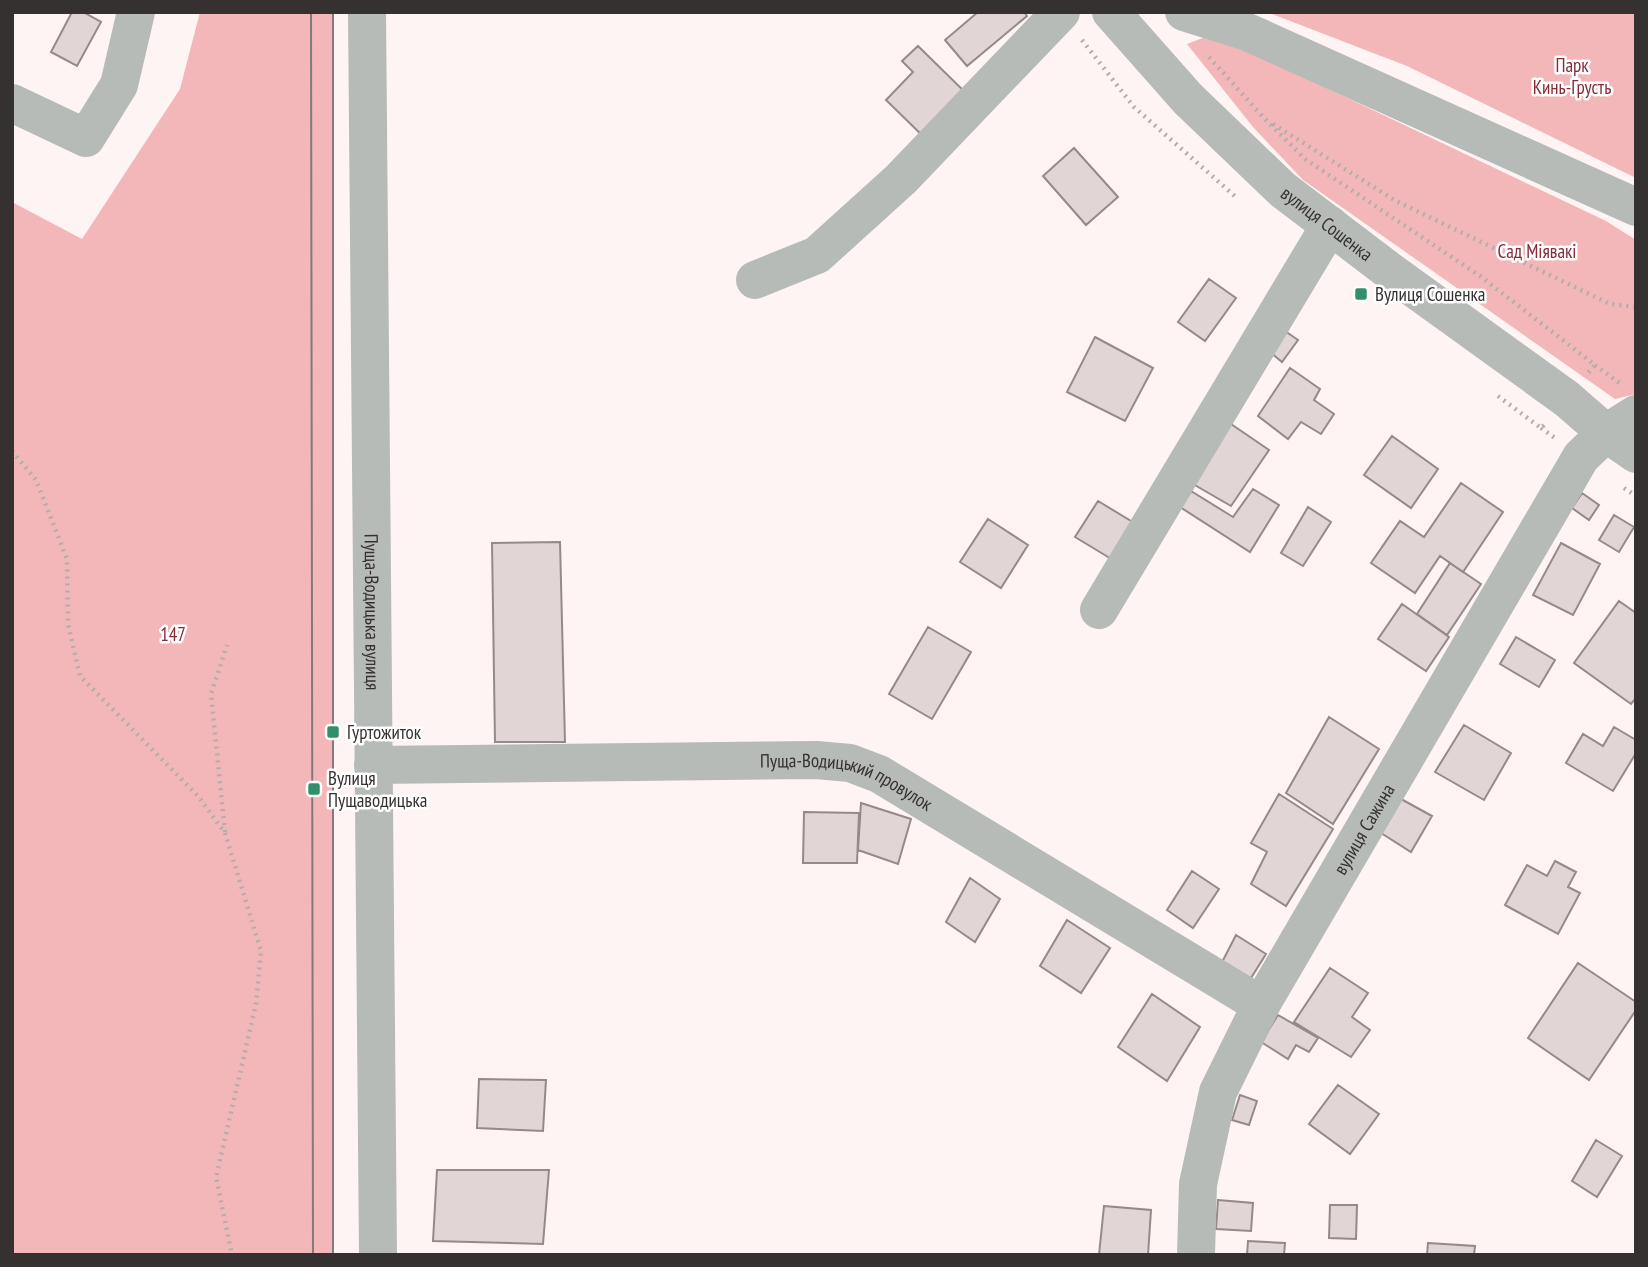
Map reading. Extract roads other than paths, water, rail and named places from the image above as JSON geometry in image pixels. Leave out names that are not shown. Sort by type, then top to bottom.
[{"type":"street","points":[[12,103],[86,138],[119,85],[136,12]]},
{"type":"street","name":"Пуща-Водицька вулиця","points":[[367,12],[377,1255]]},
{"type":"street","points":[[755,280],[817,255],[901,180],[1061,12]]},
{"type":"street","name":"вулиця Сошенка","points":[[1111,12],[1188,99],[1283,190],[1387,270],[1567,399],[1626,422]]},
{"type":"street","points":[[1184,12],[1245,31],[1636,207]]},
{"type":"street","points":[[1099,610],[1330,225]]},
{"type":"street","name":"вулиця Сажина","points":[[1196,1255],[1198,1184],[1218,1092],[1261,1005],[1581,457],[1626,422]]},
{"type":"street","name":"Пуща-Водицький провулок","points":[[373,765],[817,760],[849,763],[879,774],[1261,1005]]},
{"type":"tram line","points":[[311,12],[313,1255]]},
{"type":"tram line","points":[[333,12],[333,1255]]},
{"type":"place","name":"Вулиця Сошенка","points":[[1361,294]]},
{"type":"place","name":"Гуртожиток","points":[[333,732]]},
{"type":"place","name":"Вулиця Пущаводицька","points":[[314,789]]},
{"type":"park label","name":"Парк Кинь-Грусть","points":[[1572,76]]},
{"type":"park label","name":"Сад Міявакі","points":[[1537,251]]},
{"type":"park label","name":"147","points":[[173,634]]}]
